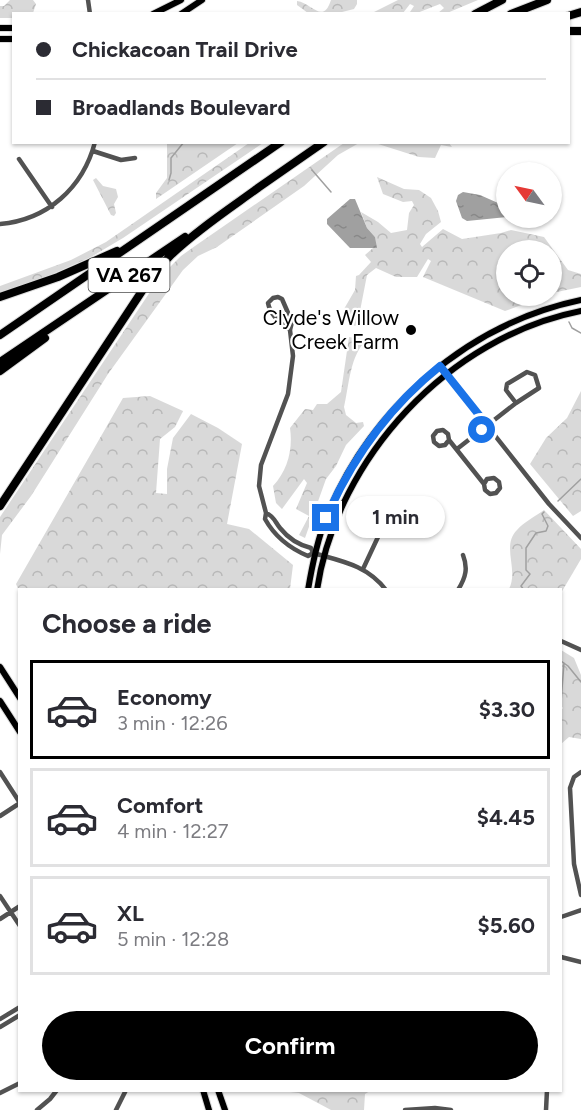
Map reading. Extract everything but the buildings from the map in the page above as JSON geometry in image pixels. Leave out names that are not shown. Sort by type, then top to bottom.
[{"type":"highway","points":[[479,12],[502,0]]},
{"type":"highway","points":[[516,12],[547,0]]},
{"type":"highway","name":"VA 267","points":[[0,335],[278,144]]},
{"type":"highway","name":"VA 267","points":[[0,362],[321,144]]},
{"type":"highway","points":[[0,506],[157,271],[187,241],[258,188]]},
{"type":"highway","points":[[0,297],[58,277],[134,243]]},
{"type":"highway","points":[[0,371],[51,334],[67,318]]},
{"type":"main road","points":[[157,12],[181,0]]},
{"type":"main road","points":[[184,12],[202,0]]},
{"type":"main road","points":[[308,588],[314,554],[333,502],[359,456],[382,423],[402,400],[440,366],[484,337],[513,322],[581,300]]},
{"type":"main road","points":[[317,588],[324,556],[344,501],[375,450],[408,410],[447,375],[485,348],[554,317],[581,311]]},
{"type":"main road","points":[[0,667],[18,695]]},
{"type":"main road","points":[[0,701],[18,729]]},
{"type":"main road","points":[[203,1092],[209,1110]]},
{"type":"main road","points":[[219,1092],[225,1110]]},
{"type":"street","points":[[0,224],[30,218],[52,207],[77,183],[93,152],[95,144]]},
{"type":"street","points":[[93,152],[121,160],[135,158]]},
{"type":"street","points":[[19,159],[52,207]]},
{"type":"street","points":[[290,330],[269,309],[268,303],[273,298],[282,299],[292,322],[290,330],[293,356],[290,387],[259,476],[260,494],[266,513],[265,519],[281,540],[302,553],[348,561],[375,577],[384,588]]},
{"type":"street","points":[[440,366],[549,504],[581,538]]},
{"type":"street","points":[[456,449],[538,388],[533,373],[527,372],[507,384],[506,390],[516,403]]},
{"type":"street","points":[[449,440],[484,484]]},
{"type":"street","points":[[266,513],[272,515],[285,533],[298,543],[311,548],[314,554]]},
{"type":"street","points":[[363,569],[385,522],[396,513]]},
{"type":"street","points":[[459,588],[467,572],[463,555]]},
{"type":"street","points":[[562,641],[581,650]]},
{"type":"street","points":[[0,772],[18,800]]},
{"type":"street","points":[[581,772],[574,777],[570,788],[574,864],[581,895]]},
{"type":"street","points":[[0,816],[18,804]]},
{"type":"street","points":[[0,896],[18,923]]},
{"type":"street","points":[[0,919],[18,907]]},
{"type":"street","points":[[562,917],[581,910]]},
{"type":"street","points":[[562,957],[581,962]]},
{"type":"street","points":[[0,1019],[18,1008]]},
{"type":"street","points":[[0,1028],[18,1016]]},
{"type":"street","points":[[0,1093],[18,1084]]},
{"type":"street","points":[[37,1110],[55,1092]]},
{"type":"street","points":[[116,1110],[125,1092]]},
{"type":"street","points":[[546,1110],[548,1092]]},
{"type":"street","points":[[405,1110],[435,1108],[452,1110]]},
{"type":"green space","points":[[10,0],[33,0],[36,4],[33,12],[12,12],[12,18],[0,18],[0,6],[4,6]]},
{"type":"green space","points":[[331,0],[357,0],[354,9],[342,12],[321,12],[328,7]]},
{"type":"green space","points":[[398,0],[478,0],[449,12],[439,12],[444,8],[440,4],[420,12],[410,12],[414,6],[410,4],[404,12],[374,12]]},
{"type":"green space","points":[[297,1],[302,3],[321,12],[307,12],[297,5]]},
{"type":"green space","points":[[167,144],[237,144],[156,199],[156,193],[167,178]]},
{"type":"green space","points":[[248,144],[262,144],[123,238],[91,257],[28,285],[0,294],[0,286],[71,260],[106,242]]},
{"type":"green space","points":[[343,144],[357,144],[338,155],[304,186],[217,247],[198,256],[183,270],[108,374],[31,496],[2,535],[0,554],[0,517],[160,277],[181,256]]},
{"type":"green space","points":[[378,144],[450,144],[452,147],[441,145],[435,158],[419,157]]},
{"type":"green space","points":[[377,177],[404,189],[419,190],[431,198],[441,222],[426,234],[420,244],[422,247],[443,229],[462,239],[511,230],[544,237],[546,240],[496,240],[496,306],[518,306],[505,311],[423,277],[431,261],[428,259],[417,277],[396,277],[376,268],[367,275],[360,311],[361,325],[350,326],[351,316],[344,309],[355,290],[356,276],[371,262],[365,255],[376,248],[375,237],[367,228],[361,212],[391,233],[407,230],[409,213],[414,205],[412,201],[403,202],[383,194]]},
{"type":"green space","points":[[96,178],[103,186],[116,189],[118,197],[114,204],[116,213],[114,216],[111,215],[93,180]]},
{"type":"green space","points":[[562,262],[568,270],[581,274],[581,287],[562,291]]},
{"type":"green space","points":[[349,337],[367,340],[357,353],[344,407],[346,415],[356,423],[363,422],[364,426],[346,445],[336,466],[326,479],[305,538],[299,535],[309,516],[296,509],[307,483],[304,479],[282,509],[276,503],[273,486],[286,466],[291,444],[290,428],[305,409],[313,410],[317,404],[327,404],[341,392]]},
{"type":"green space","points":[[581,391],[581,511],[573,516],[530,464],[546,438],[567,418]]},
{"type":"green space","points":[[150,396],[183,411],[175,427],[160,439],[156,493],[167,494],[167,469],[173,438],[191,414],[242,444],[227,524],[249,529],[293,565],[290,588],[18,589],[16,584],[123,398]]},
{"type":"green space","points":[[544,510],[581,549],[581,559],[562,591],[562,588],[509,588],[512,581],[510,543],[512,536],[523,524]]},
{"type":"green space","points":[[562,651],[574,658],[581,675],[581,739],[569,737],[562,743]]},
{"type":"green space","points":[[290,1092],[368,1092],[365,1094],[364,1110],[331,1110],[299,1093]]},
{"type":"water","points":[[463,192],[480,195],[496,202],[496,218],[467,221],[462,218],[456,201],[458,195]]},
{"type":"water","points":[[350,199],[355,199],[367,228],[375,237],[377,248],[350,248],[327,224],[327,219]]},
{"type":"waterway","points":[[169,180],[171,158],[182,144]]},
{"type":"waterway","points":[[312,170],[331,192]]},
{"type":"waterway","points":[[569,322],[572,328],[581,333]]},
{"type":"waterway","points":[[558,501],[581,479]]},
{"type":"waterway","points":[[522,588],[521,586],[530,574],[526,570],[526,548],[536,533],[546,531],[548,526],[542,514],[544,512]]},
{"type":"waterway","points":[[562,662],[581,682]]},
{"type":"waterway","points":[[562,689],[564,663]]},
{"type":"place","name":"Clyde's Willow Creek Farm","points":[[411,330]]},
{"type":"route","points":[[326,518],[348,474],[382,423],[402,400],[440,366],[487,425],[482,430]]}]
